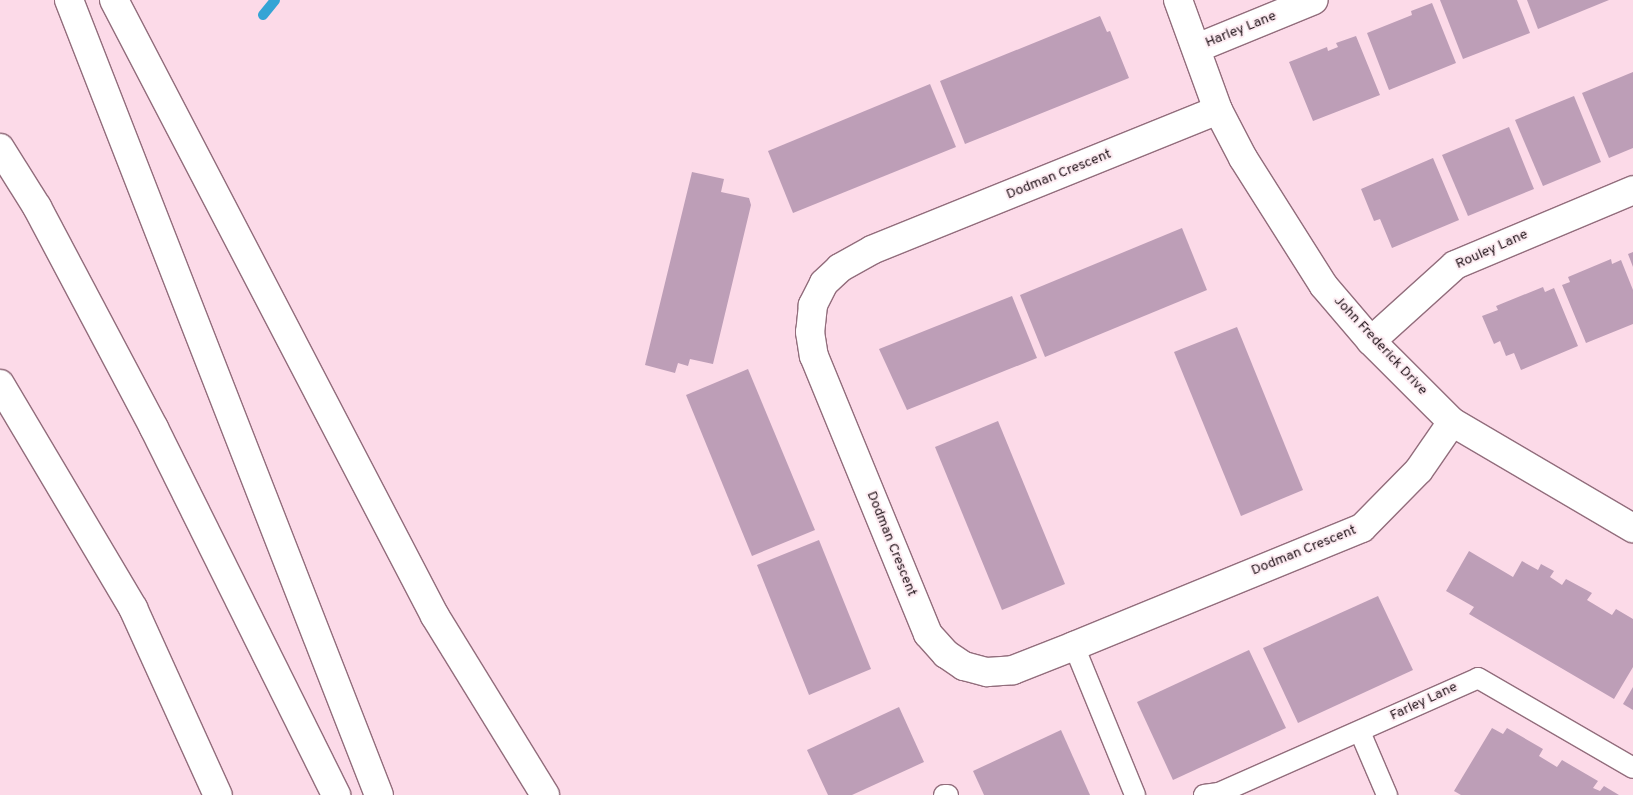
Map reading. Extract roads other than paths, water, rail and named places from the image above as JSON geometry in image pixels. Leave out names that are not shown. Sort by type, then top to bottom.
[{"type":"main road","points":[[69,0],[379,795]]},
{"type":"main road","points":[[114,0],[431,607],[544,795]]},
{"type":"main road","name":"John Frederick Drive","points":[[1178,0],[1218,110],[1281,222],[1324,286],[1371,341],[1452,422],[1633,528]]},
{"type":"main road","name":"Harley Lane","points":[[1197,48],[1314,0]]},
{"type":"main road","name":"Dodman Crescent","points":[[1218,110],[872,250],[840,268],[824,283],[813,305],[810,332],[814,356],[928,634],[946,654],[964,666],[987,672],[1013,670],[1074,646],[1362,528],[1419,470],[1452,422]]},
{"type":"main road","points":[[0,148],[37,207],[154,428],[336,795]]},
{"type":"main road","name":"Rouley Lane","points":[[1371,341],[1455,265],[1633,190]]},
{"type":"main road","points":[[0,384],[132,608],[218,795]]},
{"type":"lane","points":[[1074,646],[1135,795]]},
{"type":"lane","name":"Farley Lane","points":[[1214,794],[1360,732],[1478,678],[1633,768]]},
{"type":"lane","points":[[1360,732],[1387,795]]},
{"type":"waterway","points":[[263,15],[275,0]]}]
